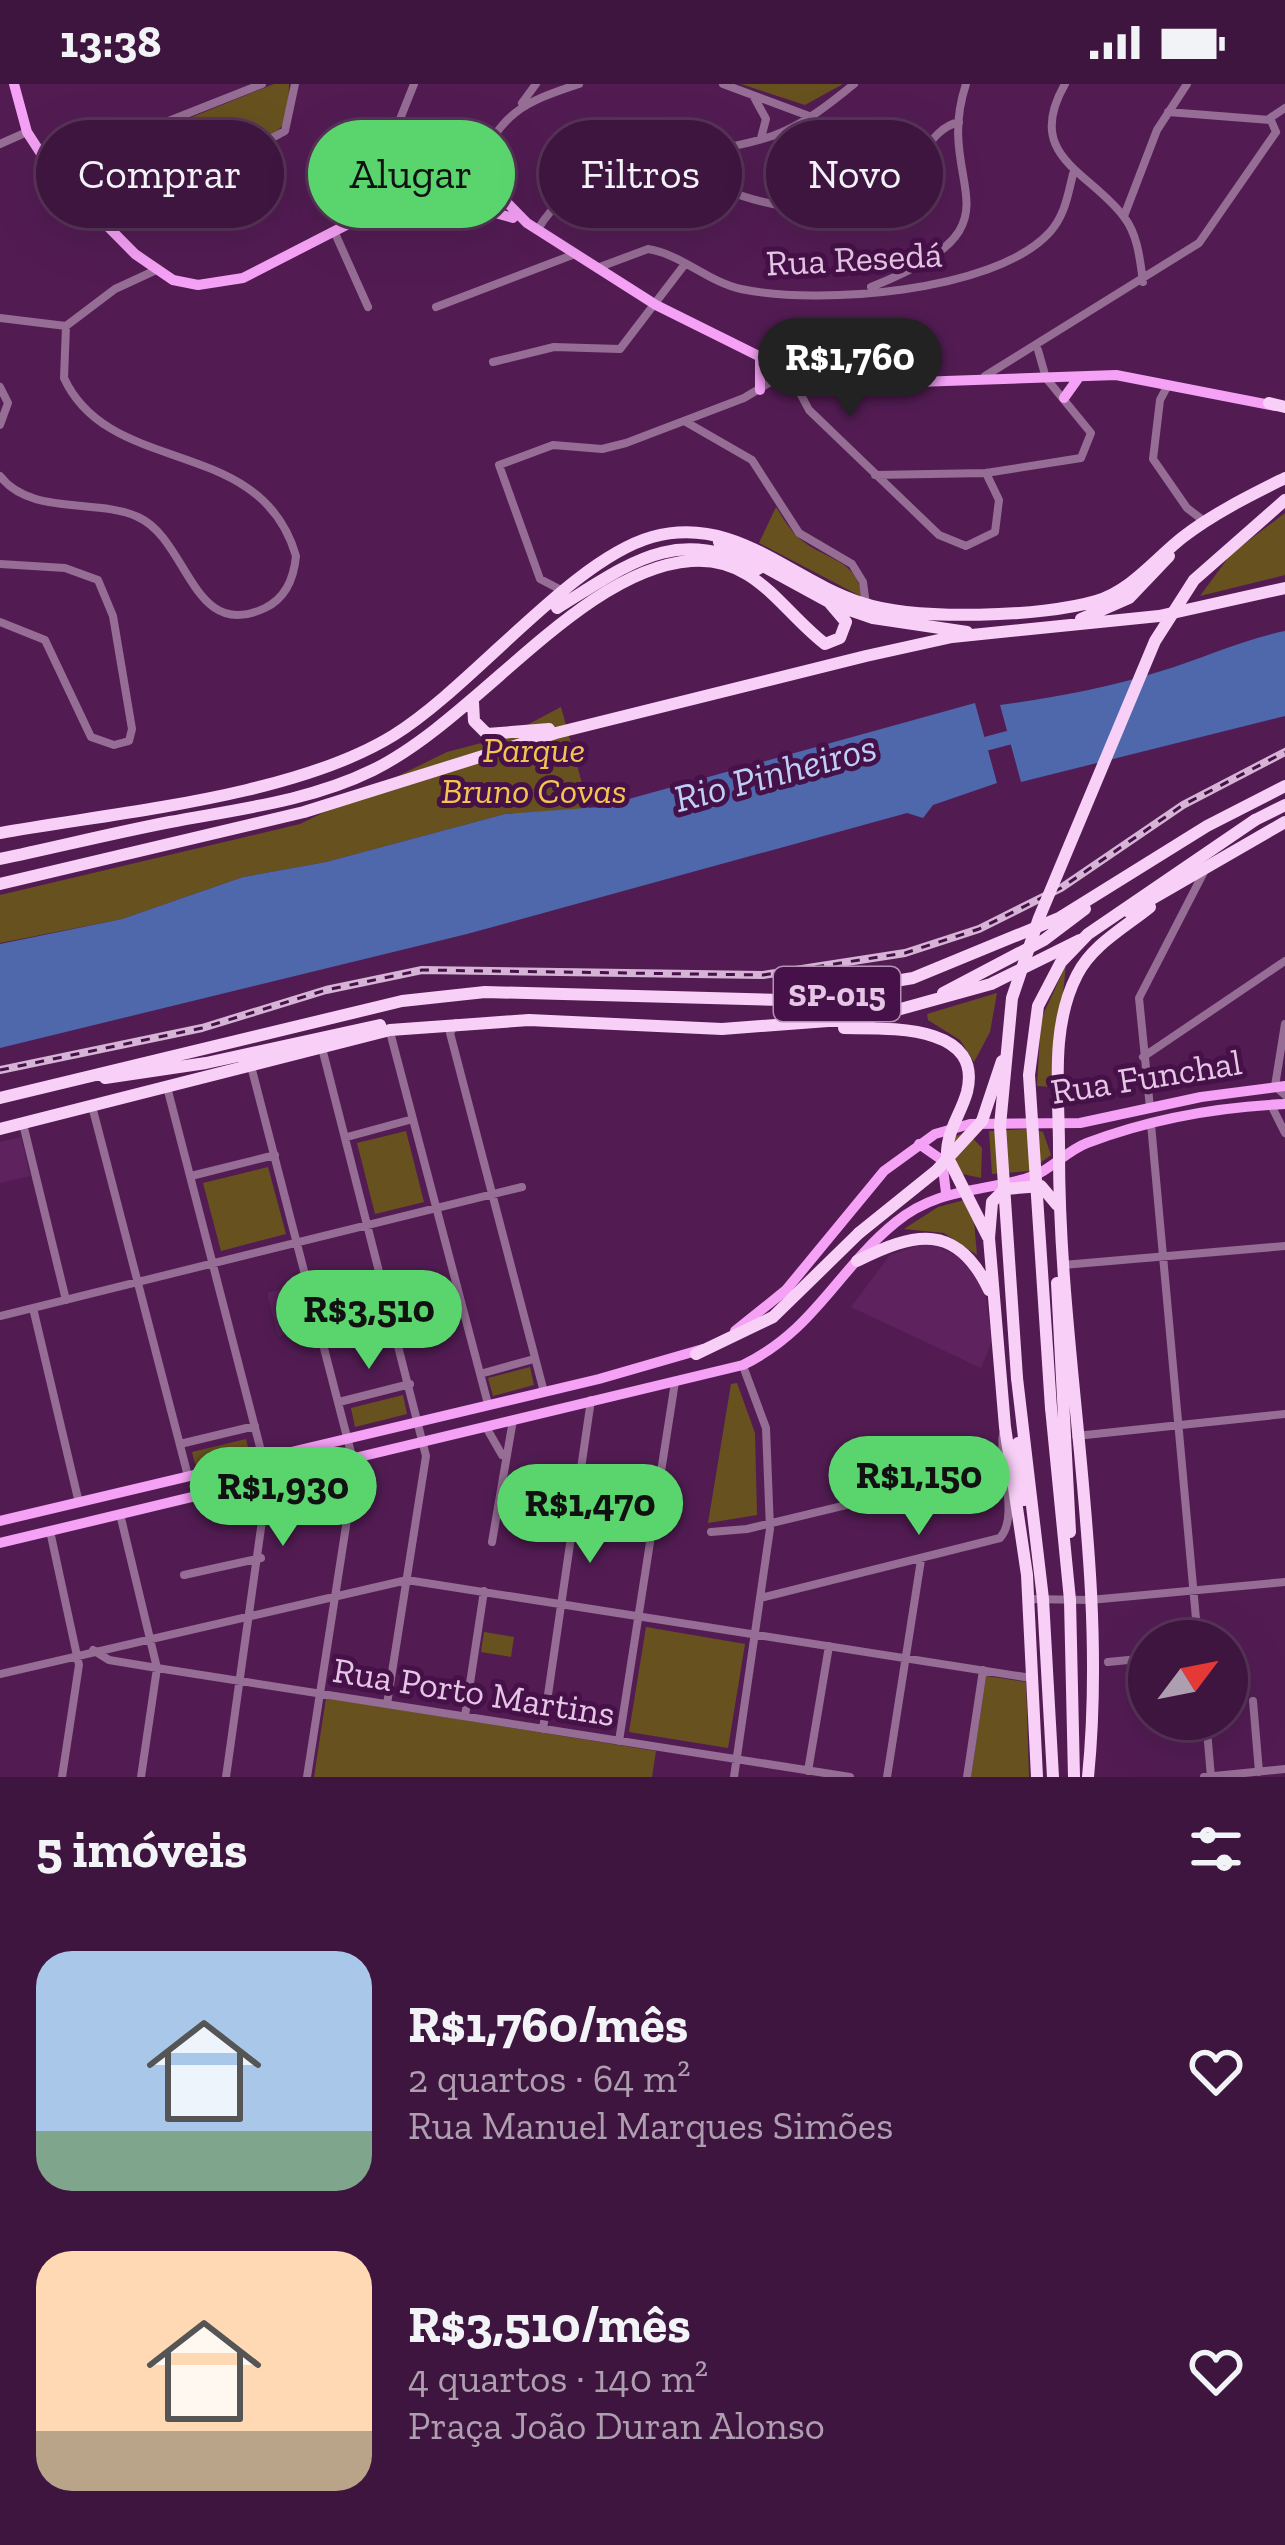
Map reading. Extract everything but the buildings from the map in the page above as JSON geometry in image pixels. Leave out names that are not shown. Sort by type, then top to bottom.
[{"type":"highway","points":[[1269,403],[1285,407]]},
{"type":"highway","points":[[0,833],[166,804],[344,759],[421,717],[566,591],[633,545],[664,535],[698,533],[759,548],[835,593],[866,605],[938,614],[1091,602],[1124,587],[1184,536],[1285,478]]},
{"type":"highway","points":[[696,1354],[773,1318],[859,1233],[965,1144],[992,1102],[1012,998],[1028,948],[1155,641],[1194,580],[1285,500]]},
{"type":"highway","points":[[698,533],[757,559],[829,602],[873,618],[977,636]]},
{"type":"highway","points":[[1054,628],[1130,598],[1184,536]]},
{"type":"highway","points":[[0,859],[332,787],[418,744],[616,584],[658,566],[693,561],[758,569],[700,547],[647,556],[610,572],[529,625]]},
{"type":"highway","points":[[740,567],[770,588],[825,644],[840,638],[846,622],[829,602]]},
{"type":"highway","points":[[0,884],[304,812],[583,726],[866,656],[977,636],[1159,616],[1285,588]]},
{"type":"highway","points":[[473,702],[474,721],[487,734],[583,726]]},
{"type":"highway","name":"SP-015","points":[[0,1098],[357,1009],[444,995],[547,993],[720,1002],[863,989],[969,959],[1093,900],[1207,826],[1285,786]]},
{"type":"highway","points":[[1074,1777],[1070,1600],[1051,1408],[1029,1075],[1038,1006],[1061,962],[1088,934],[1255,820],[1285,805]]},
{"type":"highway","points":[[808,1027],[904,1010],[1019,972],[1285,822]]},
{"type":"highway","points":[[1067,1576],[1070,1501],[1059,1358],[1061,1026],[1078,973],[1099,947],[1168,890]]},
{"type":"highway","points":[[904,1010],[1028,950],[1074,920],[1093,900]]},
{"type":"highway","points":[[56,1084],[206,1064],[387,1023],[440,1024]]},
{"type":"highway","points":[[0,1129],[390,1030],[440,1024],[911,1029],[943,1040],[961,1057],[968,1082],[947,1156],[989,1238]]},
{"type":"highway","points":[[1002,1060],[1000,1126],[1018,1386],[1053,1777]]},
{"type":"highway","points":[[1037,1777],[1032,1678],[1036,1599],[1027,1575],[1005,1427],[989,1238],[992,1202],[1005,1189],[1041,1186],[1058,1210]]},
{"type":"highway","points":[[857,1262],[908,1238],[943,1240],[980,1274],[995,1315]]},
{"type":"highway","points":[[1060,1243],[1096,1699],[1088,1777]]},
{"type":"highway","points":[[1018,1386],[1018,1445],[1031,1548],[1027,1575]]},
{"type":"main road","points":[[14,84],[27,132],[51,170],[154,271],[198,285],[243,278],[341,228]]},
{"type":"main road","points":[[515,210],[656,305],[760,361],[794,373],[917,382],[1081,375],[1269,403]]},
{"type":"main road","points":[[515,220],[533,226]]},
{"type":"main road","points":[[760,361],[760,390]]},
{"type":"main road","points":[[1064,398],[1081,375]]},
{"type":"main road","name":"Rua Funchal","points":[[953,1126],[1057,1124],[1282,1093]]},
{"type":"main road","name":"Rua Funchal","points":[[0,1543],[743,1365],[789,1340],[894,1224],[946,1193],[1021,1180],[1081,1145],[1150,1124],[1270,1104],[1282,1093]]},
{"type":"main road","points":[[0,1521],[696,1354],[776,1299],[884,1171],[918,1144],[953,1126]]},
{"type":"main road","points":[[918,1144],[942,1160],[946,1193]]},
{"type":"main road","points":[[230,1487],[266,1507]]},
{"type":"street","points":[[262,84],[133,135],[124,145],[126,156],[157,188],[174,191],[286,131],[295,84]]},
{"type":"street","points":[[400,120],[414,84]]},
{"type":"street","points":[[505,120],[536,84]]},
{"type":"street","points":[[522,104],[579,84]]},
{"type":"street","points":[[723,84],[809,116]]},
{"type":"street","points":[[742,144],[809,116],[854,84]]},
{"type":"street","points":[[863,290],[921,266],[959,231],[969,196],[959,122],[966,84]]},
{"type":"street","points":[[1065,84],[1052,122],[1056,145],[1073,173],[1124,216],[1136,241],[1143,281]]},
{"type":"street","points":[[1124,216],[1166,112],[1187,84]]},
{"type":"street","points":[[754,97],[766,119],[760,140]]},
{"type":"street","points":[[1270,120],[1276,110],[1285,108]]},
{"type":"street","points":[[985,376],[1039,347],[1199,242],[1280,133],[1270,120],[1166,112]]},
{"type":"street","points":[[742,198],[790,209],[834,206],[899,178],[946,125],[959,122]]},
{"type":"street","points":[[0,145],[27,132]]},
{"type":"street","name":"Rua Resedá","points":[[598,268],[648,249],[737,288],[770,293],[958,280],[1015,258],[1061,217],[1073,173]]},
{"type":"street","points":[[533,226],[539,220]]},
{"type":"street","points":[[334,231],[368,307]]},
{"type":"street","points":[[436,307],[577,254]]},
{"type":"street","points":[[493,362],[554,347],[620,349],[685,264]]},
{"type":"street","points":[[0,318],[66,326],[116,289],[154,271]]},
{"type":"street","points":[[0,476],[20,493],[136,515],[164,537],[205,603],[234,616],[272,605],[294,574],[296,556],[285,524],[244,482],[129,438],[86,410],[64,378],[66,326]]},
{"type":"street","points":[[874,475],[986,473],[1064,465],[1082,458],[1091,434],[1046,378],[1037,360],[1039,347]]},
{"type":"street","points":[[566,591],[540,579],[497,471],[499,465],[536,448],[602,449],[684,421],[794,373],[809,410],[939,535],[967,546],[989,538],[1000,523],[999,500],[986,473]]},
{"type":"street","points":[[1168,385],[1160,400],[1153,459],[1192,513],[1206,522]]},
{"type":"street","points":[[0,387],[8,403],[0,425]]},
{"type":"street","points":[[684,421],[752,460],[799,533],[852,564],[863,582],[866,605]]},
{"type":"street","points":[[0,564],[64,568],[98,580],[113,616],[131,736],[122,745],[91,736],[45,640],[0,622]]},
{"type":"street","points":[[1150,1108],[1139,998],[1208,865]]},
{"type":"street","points":[[1143,1057],[1285,961]]},
{"type":"street","points":[[457,1023],[451,1033],[544,1392]]},
{"type":"street","points":[[1282,1093],[1285,1024]]},
{"type":"street","points":[[390,1030],[488,1404]]},
{"type":"street","points":[[322,1048],[424,1441],[425,1474],[387,1704]]},
{"type":"street","points":[[251,1066],[353,1458],[308,1777]]},
{"type":"street","points":[[167,1087],[268,1478],[261,1558],[226,1777]]},
{"type":"street","points":[[1270,1104],[1285,1133]]},
{"type":"street","points":[[92,1106],[189,1478]]},
{"type":"street","points":[[346,1137],[413,1119]]},
{"type":"street","points":[[23,1123],[66,1300]]},
{"type":"street","points":[[1150,1124],[1196,1620]]},
{"type":"street","points":[[191,1176],[274,1155]]},
{"type":"street","points":[[0,1316],[522,1187]]},
{"type":"street","points":[[1063,1265],[1285,1246]]},
{"type":"street","points":[[33,1308],[79,1503]]},
{"type":"street","points":[[480,1374],[533,1359]]},
{"type":"street","points":[[734,1777],[770,1523],[766,1428],[743,1365]]},
{"type":"street","points":[[619,1741],[675,1380]]},
{"type":"street","points":[[339,1402],[410,1384]]},
{"type":"street","points":[[543,1729],[591,1400]]},
{"type":"street","points":[[1075,1437],[1285,1414]]},
{"type":"street","points":[[492,1542],[514,1418]]},
{"type":"street","points":[[485,1425],[503,1462]]},
{"type":"street","points":[[180,1444],[255,1426]]},
{"type":"street","points":[[761,1598],[921,1560],[1005,1533],[1008,1520],[1000,1468],[1005,1427]]},
{"type":"street","points":[[711,1532],[770,1523],[1000,1468]]},
{"type":"street","points":[[120,1514],[157,1668],[141,1777]]},
{"type":"street","points":[[50,1532],[78,1653],[62,1777]]},
{"type":"street","points":[[184,1575],[261,1558]]},
{"type":"street","points":[[886,1777],[921,1560]]},
{"type":"street","points":[[0,1674],[406,1580],[1032,1678]]},
{"type":"street","points":[[1036,1599],[1090,1600],[1285,1582]]},
{"type":"street","points":[[465,1716],[484,1591]]},
{"type":"street","points":[[808,1771],[829,1646]]},
{"type":"street","name":"Rua Porto Martins","points":[[92,1650],[109,1660],[850,1777]]},
{"type":"street","points":[[1108,1661],[1128,1660]]},
{"type":"street","points":[[967,1777],[983,1670]]},
{"type":"street","points":[[1253,1701],[1259,1772]]},
{"type":"street","points":[[1206,1740],[1209,1777],[1285,1769]]},
{"type":"shaded area","points":[[21,1137],[30,1176],[0,1183],[0,1142]]},
{"type":"shaded area","points":[[929,1242],[963,1259],[985,1293],[992,1341],[981,1368],[851,1307],[890,1255]]},
{"type":"shaded area","points":[[300,1285],[311,1328],[278,1336],[267,1293]]},
{"type":"green space","points":[[274,84],[289,84],[284,124],[284,120],[185,120]]},
{"type":"green space","points":[[741,84],[843,84],[805,105]]},
{"type":"green space","points":[[776,507],[800,539],[847,567],[862,597],[759,543]]},
{"type":"green space","points":[[1285,513],[1285,575],[1200,596],[1231,554]]},
{"type":"green space","name":"Parque Bruno Covas","points":[[561,707],[589,809],[505,814],[326,862],[243,877],[122,919],[0,943],[0,895],[300,824],[447,752],[504,737]]},
{"type":"green space","points":[[1066,965],[1053,1087],[1037,1086],[1041,1019]]},
{"type":"green space","points":[[997,993],[990,1032],[974,1062],[960,1040],[928,1020],[927,1014]]},
{"type":"green space","points":[[406,1131],[424,1202],[375,1214],[357,1143]]},
{"type":"green space","points":[[989,1131],[1043,1132],[1051,1155],[1029,1171],[992,1174]]},
{"type":"green space","points":[[967,1132],[982,1148],[981,1178],[958,1173],[953,1137]]},
{"type":"green space","points":[[268,1167],[286,1234],[221,1251],[203,1183]]},
{"type":"green space","points":[[972,1198],[977,1255],[944,1233],[904,1229],[938,1207]]},
{"type":"green space","points":[[530,1367],[534,1385],[493,1396],[488,1378]]},
{"type":"green space","points":[[737,1383],[755,1433],[757,1515],[708,1523],[731,1384]]},
{"type":"green space","points":[[403,1395],[407,1414],[355,1427],[351,1408]]},
{"type":"green space","points":[[246,1439],[249,1451],[195,1464],[192,1452]]},
{"type":"green space","points":[[646,1627],[745,1644],[728,1748],[629,1732]]},
{"type":"green space","points":[[484,1632],[514,1637],[511,1657],[481,1652]]},
{"type":"green space","points":[[986,1676],[1026,1682],[1029,1777],[971,1777]]},
{"type":"green space","points":[[326,1698],[656,1751],[652,1777],[314,1777]]},
{"type":"water","points":[[1285,631],[1285,716],[1021,782],[1000,705],[1119,683]]},
{"type":"water","points":[[975,703],[997,783],[933,805],[923,818],[907,813],[467,934],[0,1048],[0,944],[122,919],[243,877],[326,862],[505,814],[600,807]]},
{"type":"waterway","name":"Rio Pinheiros","points":[[970,748],[1023,734]]},
{"type":"railway","points":[[0,1070],[202,1028],[326,990],[422,970],[763,975],[905,953],[979,929],[1061,888],[1183,805],[1285,752]]}]
